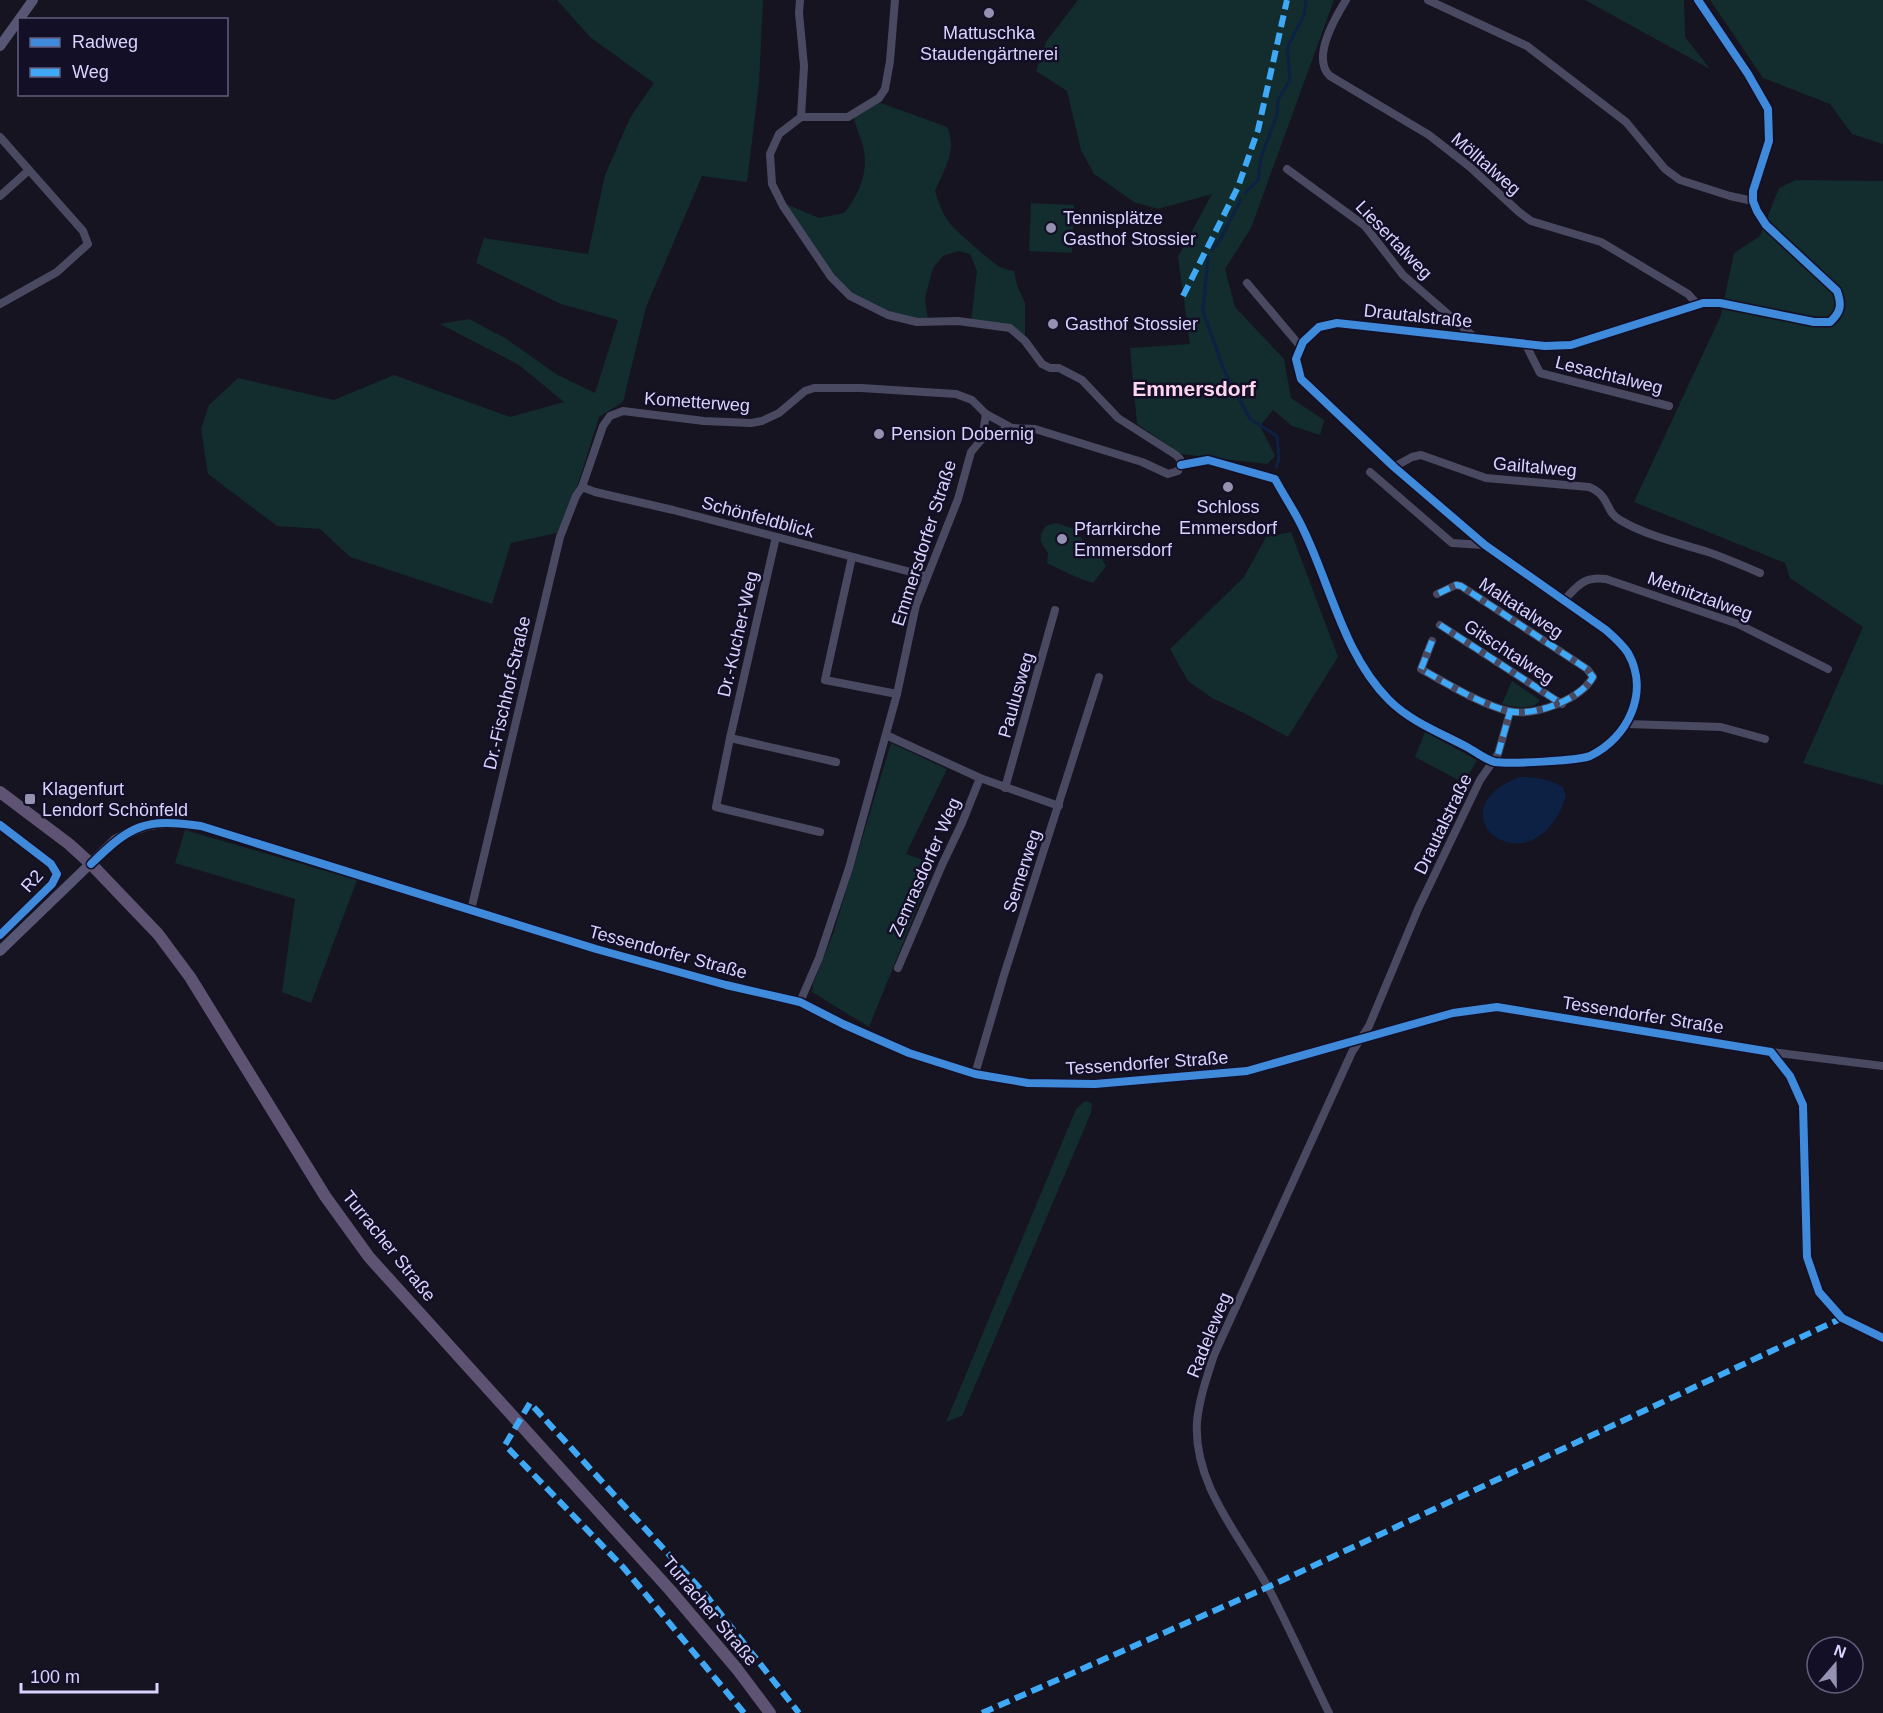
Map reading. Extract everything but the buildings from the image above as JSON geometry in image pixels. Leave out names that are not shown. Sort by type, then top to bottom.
[{"type":"main road","name":"Turracher Straße","points":[[0,792],[69,844],[158,934],[190,977],[324,1197],[369,1257],[670,1590],[737,1669],[770,1713]]},
{"type":"street","points":[[20,18],[33,0]]},
{"type":"street","points":[[800,0],[804,66],[801,117]]},
{"type":"street","points":[[895,0],[890,61],[885,89],[879,98],[848,117],[801,117],[779,134],[770,154],[772,184],[806,242],[831,277],[850,296],[888,315],[917,322],[957,321],[1010,328],[1024,341],[1042,364],[1050,368],[1059,368],[1082,380],[1110,411],[1176,455],[1181,465],[1178,471],[1168,474],[1142,462],[1048,432],[1012,428],[982,439],[986,414]]},
{"type":"street","name":"Mölltalweg","points":[[1346,0],[1337,16],[1322,57],[1323,67],[1330,76],[1429,135],[1531,220],[1601,242],[1688,294],[1698,305]]},
{"type":"street","points":[[1428,0],[1527,46],[1626,122],[1665,169],[1680,180],[1753,201],[1755,182],[1769,141],[1768,109],[1748,74],[1698,0]]},
{"type":"street","points":[[0,46],[18,21]]},
{"type":"street","points":[[0,137],[83,231],[88,244],[57,272],[0,304]]},
{"type":"street","name":"Liesertalweg","points":[[1287,169],[1365,226],[1403,275],[1474,337]]},
{"type":"street","points":[[0,196],[29,170]]},
{"type":"street","name":"Drautalstraße","points":[[1363,1037],[1424,898],[1480,780],[1494,762],[1588,757],[1606,747],[1627,724],[1636,701],[1637,686],[1628,654],[1618,640],[1485,545],[1394,467],[1301,380],[1296,359],[1303,342],[1319,327],[1337,323],[1525,343],[1571,345],[1698,305],[1719,303],[1814,322],[1830,322],[1839,314],[1841,303],[1837,291],[1766,225],[1753,201]]},
{"type":"street","points":[[1247,283],[1302,346]]},
{"type":"street","name":"Lesachtalweg","points":[[1525,343],[1540,373],[1669,406]]},
{"type":"street","name":"Kometterweg","points":[[582,487],[603,426],[610,416],[623,411],[704,421],[750,423],[762,421],[779,413],[805,391],[814,388],[861,388],[956,394],[972,400],[986,414],[1012,428]]},
{"type":"street","name":"Emmersdorfer Straße","points":[[800,1002],[828,932],[849,868],[897,694],[916,605],[958,499],[968,458],[982,439]]},
{"type":"street","name":"Gailtalweg","points":[[1394,467],[1412,457],[1422,456],[1486,478],[1589,487],[1599,491],[1611,513],[1618,520],[1653,535],[1711,553],[1761,573]]},
{"type":"street","points":[[1181,465],[1208,460],[1275,479],[1304,530],[1360,662],[1388,699],[1408,716],[1494,762],[1510,712]]},
{"type":"street","points":[[1370,472],[1452,543],[1485,545]]},
{"type":"street","name":"Schönfeldblick","points":[[582,487],[926,576]]},
{"type":"street","name":"Dr.-Fischhof-Straße","points":[[471,910],[558,546],[566,519],[582,487]]},
{"type":"street","name":"Dr.-Kucher-Weg","points":[[776,537],[716,807],[820,831]]},
{"type":"street","points":[[852,557],[825,680],[897,694]]},
{"type":"street","name":"Metnitztalweg","points":[[1563,602],[1578,585],[1587,579],[1606,579],[1738,624],[1828,669]]},
{"type":"street","name":"Maltatalweg","points":[[1437,594],[1456,585],[1461,586],[1587,669],[1593,677],[1587,687],[1562,704]]},
{"type":"street","name":"Paulusweg","points":[[1005,788],[1055,610]]},
{"type":"street","name":"Gitschtalweg","points":[[1440,625],[1562,704]]},
{"type":"street","points":[[1432,641],[1421,669],[1458,690],[1510,712],[1562,704]]},
{"type":"street","name":"Semerweg","points":[[975,1074],[1004,975],[1099,677]]},
{"type":"street","points":[[1627,724],[1721,727],[1765,739]]},
{"type":"street","points":[[886,735],[980,778],[1059,806]]},
{"type":"street","points":[[730,738],[836,762]]},
{"type":"street","name":"Zemrasdorfer Weg","points":[[898,968],[980,778]]},
{"type":"street","name":"Tessendorfer Straße","points":[[0,951],[115,840],[134,829],[156,823],[174,822],[201,826],[471,910],[726,985],[800,1002],[909,1053],[975,1074],[1028,1083],[1095,1084],[1247,1071],[1363,1037],[1472,1009],[1497,1007],[1771,1052]]},
{"type":"street","name":"Radeleweg","points":[[1329,1713],[1268,1587],[1237,1539],[1220,1506],[1204,1467],[1199,1449],[1197,1425],[1199,1401],[1214,1355],[1352,1052],[1363,1037]]},
{"type":"street","points":[[1771,1052],[1883,1066]]},
{"type":"street","points":[[1771,1052],[1790,1076],[1803,1105],[1807,1257],[1819,1292],[1842,1318],[1883,1338]]},
{"type":"green space","points":[[557,0],[763,0],[759,83],[747,182],[702,176],[646,307],[623,402],[599,417],[578,484],[557,533],[511,543],[492,604],[350,557],[320,529],[277,526],[208,474],[201,429],[209,405],[238,378],[334,400],[394,375],[510,417],[564,402],[519,365],[440,324],[469,319],[505,338],[556,374],[595,393],[618,320],[561,304],[476,263],[484,238],[588,254],[605,175],[630,118],[654,83],[591,38]]},
{"type":"green space","points":[[1078,0],[1334,0],[1251,228],[1225,269],[1235,307],[1284,359],[1291,398],[1324,420],[1320,435],[1292,426],[1273,410],[1260,426],[1275,456],[1267,464],[1181,454],[1137,424],[1130,348],[1190,344],[1178,257],[1212,194],[1158,209],[1134,202],[1094,174],[1081,150],[1067,91],[1036,71],[1046,42]]},
{"type":"green space","points":[[1585,0],[1684,0],[1685,37],[1710,69]]},
{"type":"green space","points":[[1710,0],[1883,0],[1883,144],[1852,134],[1830,104],[1763,78]]},
{"type":"green space","points":[[870,103],[881,103],[947,127],[951,144],[946,167],[935,191],[939,203],[948,221],[964,237],[1000,267],[1014,271],[1025,303],[1025,341],[1000,326],[971,322],[977,271],[970,254],[958,251],[943,256],[933,268],[925,298],[928,321],[879,311],[846,292],[781,202],[819,218],[844,213],[859,190],[865,165],[863,146],[853,114]]},
{"type":"green space","points":[[1796,180],[1883,181],[1883,785],[1803,763],[1863,627],[1790,578],[1785,563],[1634,502],[1721,315],[1734,253],[1760,236],[1779,188]]},
{"type":"green space","name":"Tennisplätze Gasthof Stossier","points":[[1031,203],[1074,205],[1072,253],[1029,251]]},
{"type":"green space","points":[[1056,523],[1074,529],[1086,544],[1092,543],[1106,566],[1093,583],[1047,563],[1048,553],[1041,542],[1041,534],[1046,526]]},
{"type":"green space","points":[[1291,532],[1338,657],[1288,737],[1212,698],[1188,681],[1170,649],[1244,577],[1266,537]]},
{"type":"green space","points":[[1512,681],[1540,700],[1528,707],[1502,704]]},
{"type":"green space","points":[[1425,732],[1477,760],[1464,783],[1415,757]]},
{"type":"green space","points":[[891,743],[947,769],[906,854],[935,864],[869,1027],[812,992],[833,934]]},
{"type":"green space","points":[[185,830],[357,880],[311,1003],[282,992],[295,899],[175,863]]},
{"type":"green space","points":[[1085,1101],[1092,1103],[1091,1113],[962,1416],[946,1422],[1076,1109]]},
{"type":"water","points":[[1520,777],[1553,782],[1563,787],[1566,797],[1550,826],[1531,840],[1512,843],[1495,837],[1485,824],[1483,808],[1494,792]]},
{"type":"waterway","points":[[1245,193],[1258,180],[1261,157],[1277,115],[1278,100],[1290,80],[1287,48],[1304,15],[1306,0]]},
{"type":"waterway","points":[[1212,250],[1220,240],[1241,199]]},
{"type":"waterway","points":[[1208,257],[1203,311],[1224,370],[1250,419],[1277,436],[1279,459],[1276,467]]},
{"type":"marked path","points":[[1183,296],[1238,187],[1258,130],[1287,0]]},
{"type":"marked path","points":[[1432,641],[1421,669],[1452,687],[1508,711],[1530,711],[1555,705],[1578,693],[1593,677],[1587,669],[1461,586],[1456,585],[1437,594]]},
{"type":"marked path","points":[[1440,625],[1562,704]]},
{"type":"marked path","points":[[1498,754],[1510,712]]},
{"type":"marked path","points":[[982,1713],[1268,1587],[1842,1318]]},
{"type":"marked path","points":[[744,1713],[623,1567],[505,1445],[530,1403],[705,1594],[799,1713]]},
{"type":"cycle path","points":[[1181,465],[1208,460],[1275,479],[1314,552],[1349,642],[1374,682],[1389,700],[1416,721],[1495,762],[1543,762],[1583,758],[1603,748],[1615,738],[1625,726],[1636,698],[1637,683],[1634,668],[1623,647],[1606,630],[1485,545],[1394,467],[1301,379],[1296,359],[1303,342],[1319,327],[1337,323],[1545,346],[1571,345],[1703,303],[1720,303],[1814,322],[1830,322],[1840,308],[1837,291],[1766,225],[1757,211],[1753,201],[1753,191],[1769,141],[1768,109],[1748,74],[1698,0]]},
{"type":"cycle path","points":[[91,864],[117,840],[140,827],[165,823],[201,826],[596,949],[726,985],[800,1002],[909,1053],[975,1074],[1028,1083],[1095,1084],[1247,1071],[1453,1013],[1497,1007],[1771,1052],[1790,1076],[1803,1105],[1807,1257],[1819,1292],[1842,1318],[1883,1338]]},
{"type":"cycle path","name":"R2","points":[[0,825],[51,864],[57,874],[52,884],[0,935]]},
{"type":"place","name":"Mattuschka Staudengärtnerei","points":[[989,13]]},
{"type":"place","name":"Tennisplätze Gasthof Stossier","points":[[1051,228]]},
{"type":"place","name":"Gasthof Stossier","points":[[1053,324]]},
{"type":"place","name":"Pension Dobernig","points":[[879,434]]},
{"type":"place","name":"Schloss Emmersdorf","points":[[1228,487]]},
{"type":"place","name":"Pfarrkirche Emmersdorf","points":[[1062,539]]},
{"type":"place","name":"Klagenfurt Lendorf Schönfeld","points":[[30,799]]},
{"type":"district","name":"Emmersdorf","points":[[1194,389]]}]
